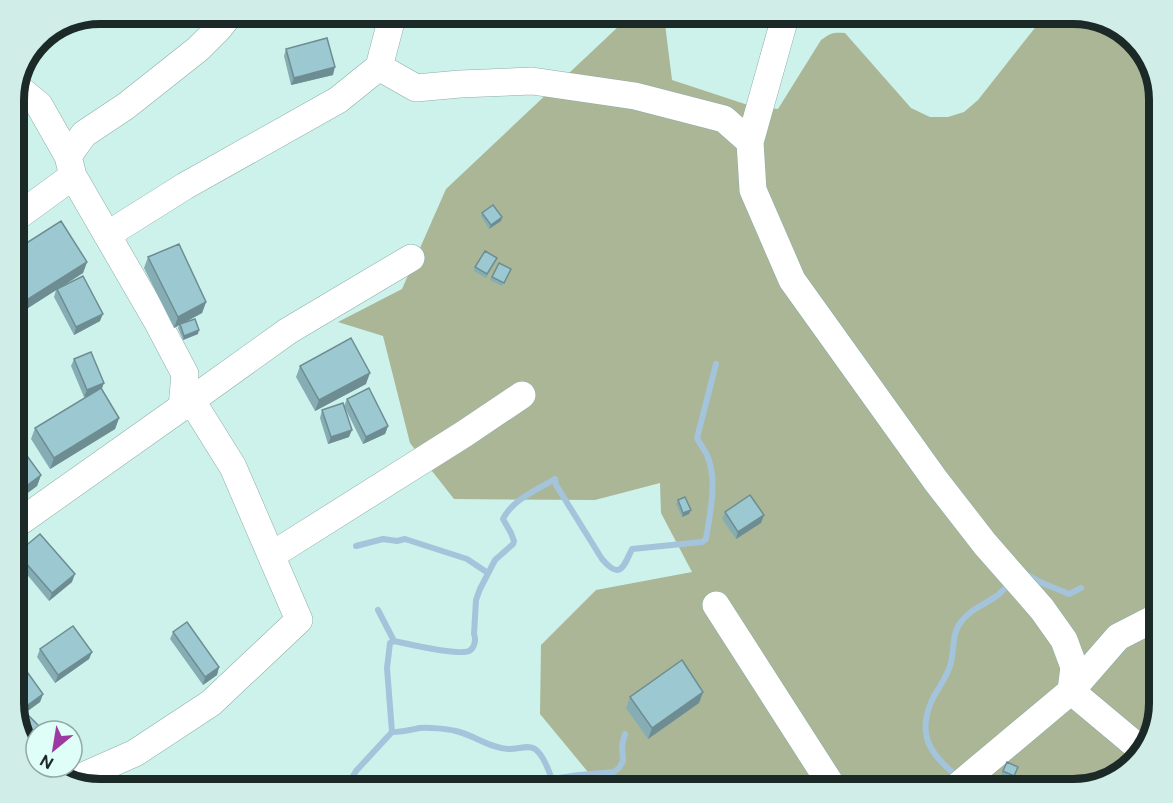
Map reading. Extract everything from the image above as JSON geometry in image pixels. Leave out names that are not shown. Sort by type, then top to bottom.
[{"type":"street","points":[[24,210],[70,166],[84,134],[126,106],[198,49],[222,24]]},
{"type":"street","points":[[107,234],[185,186],[338,100],[379,67],[390,24]]},
{"type":"street","points":[[783,24],[750,142],[753,190],[792,280],[943,490],[1042,609],[1064,640],[1074,667],[1071,691]]},
{"type":"street","points":[[379,67],[416,88],[532,81],[635,96],[724,119],[750,142]]},
{"type":"street","points":[[24,93],[39,105],[70,166],[185,374],[182,407]]},
{"type":"street","points":[[24,519],[288,331],[411,258]]},
{"type":"street","points":[[272,555],[522,395]]},
{"type":"street","points":[[82,776],[135,753],[211,703],[299,620],[233,467],[195,406],[182,407]]},
{"type":"street","points":[[716,605],[828,779]]},
{"type":"street","points":[[966,779],[1071,691],[1118,637],[1149,622]]},
{"type":"street","points":[[1071,691],[1136,745]]},
{"type":"green space","points":[[621,24],[665,24],[672,80],[751,106],[778,109],[821,40],[835,33],[845,33],[911,108],[930,117],[948,117],[964,112],[978,100],[1038,24],[1083,25],[1107,32],[1123,43],[1139,62],[1146,80],[1149,100],[1149,704],[1146,723],[1136,745],[1123,760],[1111,769],[1093,776],[1074,779],[594,779],[540,714],[541,645],[596,590],[692,572],[661,513],[660,483],[595,500],[454,499],[410,443],[383,336],[338,322],[402,289],[446,189]]},
{"type":"building","points":[[327,38],[335,67],[294,78],[286,49]]},
{"type":"building","points":[[493,205],[502,217],[491,225],[482,213]]},
{"type":"building","points":[[61,221],[87,262],[24,302],[24,245]]},
{"type":"building","points":[[179,244],[206,302],[178,317],[148,257]]},
{"type":"building","points":[[485,251],[497,258],[487,274],[475,267]]},
{"type":"building","points":[[499,263],[511,269],[504,283],[492,277]]},
{"type":"building","points":[[83,276],[103,314],[76,327],[57,289]]},
{"type":"building","points":[[195,319],[199,330],[184,336],[180,324]]},
{"type":"building","points":[[351,338],[370,373],[319,400],[300,366]]},
{"type":"building","points":[[91,352],[104,383],[87,390],[74,359]]},
{"type":"building","points":[[101,388],[119,418],[54,458],[35,428]]},
{"type":"building","points":[[369,388],[388,426],[366,437],[347,399]]},
{"type":"building","points":[[343,403],[352,430],[331,437],[322,410]]},
{"type":"building","points":[[24,452],[41,475],[24,488]]},
{"type":"building","points":[[750,495],[764,515],[738,532],[725,512]]},
{"type":"building","points":[[685,497],[691,510],[683,513],[678,500]]},
{"type":"building","points":[[40,534],[75,574],[52,593],[24,561],[24,547]]},
{"type":"building","points":[[187,622],[219,667],[205,677],[173,632]]},
{"type":"building","points":[[73,626],[92,652],[58,675],[40,649]]},
{"type":"building","points":[[682,660],[703,692],[652,728],[630,697]]},
{"type":"building","points":[[24,668],[43,694],[24,708]]},
{"type":"building","points":[[1007,762],[1018,767],[1014,776],[1003,771]]},
{"type":"waterway","points":[[394,641],[444,651],[471,650],[475,641],[476,600],[480,589],[495,560],[514,541],[503,519],[519,500],[555,479],[556,485],[602,559],[613,569],[617,570],[623,566],[632,549],[702,542],[706,539],[713,486],[707,455],[697,438],[716,364]]},
{"type":"waterway","points":[[356,546],[383,539],[397,541],[405,539],[467,559],[488,573]]},
{"type":"waterway","points":[[1027,575],[1069,594],[1081,588]]},
{"type":"waterway","points":[[957,776],[939,759],[928,742],[926,732],[928,710],[950,666],[958,627],[965,617],[998,595],[1011,583]]},
{"type":"waterway","points":[[378,610],[394,641]]},
{"type":"waterway","points":[[392,732],[387,668],[390,643],[394,641]]},
{"type":"waterway","points":[[351,779],[392,732],[424,728],[456,731],[501,748],[535,749],[552,779]]},
{"type":"waterway","points":[[552,779],[614,772],[623,761],[622,745],[625,734]]}]
